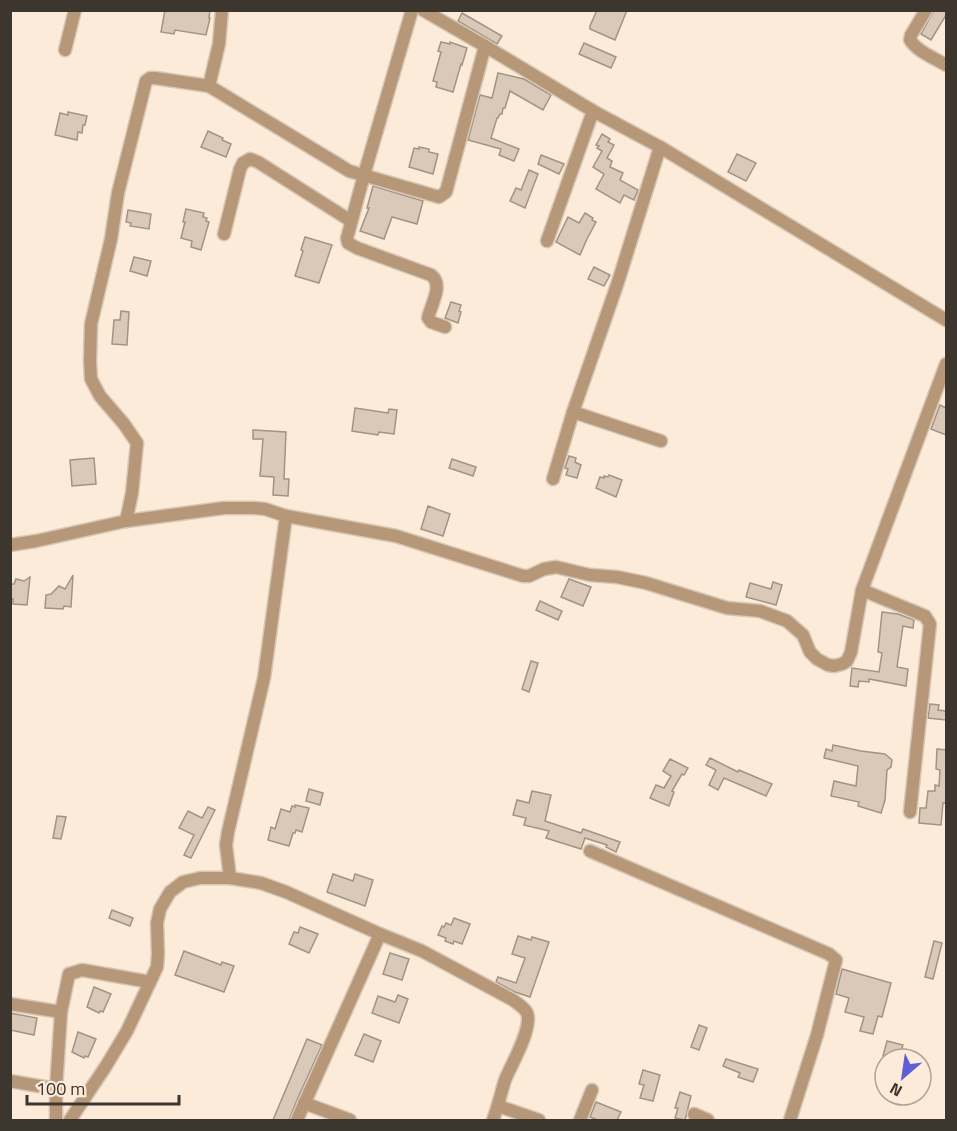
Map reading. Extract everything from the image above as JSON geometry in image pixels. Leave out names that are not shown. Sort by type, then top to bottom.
[{"type":"street","points":[[65,50],[75,10]]},
{"type":"street","points":[[209,86],[219,44],[222,10]]},
{"type":"street","points":[[412,10],[347,238],[351,245],[435,277],[437,288],[428,318],[430,322],[445,327]]},
{"type":"street","points":[[423,10],[593,111],[660,147],[946,320]]},
{"type":"street","points":[[926,10],[911,34],[910,40],[914,46],[946,65]]},
{"type":"street","points":[[126,521],[132,493],[137,443],[100,396],[91,379],[91,324],[111,239],[118,193],[146,81],[156,78],[209,86],[340,166],[439,197],[446,192],[485,46]]},
{"type":"street","points":[[547,241],[593,111]]},
{"type":"street","points":[[553,479],[660,147]]},
{"type":"street","points":[[224,234],[240,169],[243,163],[250,159],[351,221]]},
{"type":"street","points":[[10,545],[126,521],[224,508],[265,509],[286,516],[396,536],[523,576],[556,567],[646,584],[727,608],[760,611],[787,621],[802,635],[810,652],[817,659],[834,666],[847,661],[851,652],[862,590],[946,364]]},
{"type":"street","points":[[573,412],[661,441]]},
{"type":"street","points":[[230,878],[226,845],[228,832],[264,678],[286,516]]},
{"type":"street","points":[[862,590],[925,616],[930,624],[910,812]]},
{"type":"street","points":[[590,851],[829,954],[836,960],[817,1035],[790,1120]]},
{"type":"street","points":[[70,1120],[127,1031],[157,967],[157,923],[160,909],[170,892],[183,882],[200,878],[230,878],[286,892],[422,951],[522,1007],[527,1013],[528,1022],[505,1079],[494,1120]]},
{"type":"street","points":[[297,1120],[380,934]]},
{"type":"street","points":[[56,1120],[61,1012],[69,974],[81,970],[150,982]]},
{"type":"street","points":[[10,1004],[61,1012]]},
{"type":"street","points":[[10,1081],[56,1089]]},
{"type":"street","points":[[580,1120],[592,1090]]},
{"type":"street","points":[[304,1103],[350,1120]]},
{"type":"street","points":[[498,1106],[539,1120]]},
{"type":"street","points":[[694,1114],[708,1120]]},
{"type":"building","points":[[165,10],[210,10],[206,35],[175,30],[174,34],[161,32]]},
{"type":"building","points":[[597,10],[627,10],[615,40],[590,29]]},
{"type":"building","points":[[934,10],[946,10],[946,15],[931,40],[921,34]]},
{"type":"building","points":[[462,13],[502,36],[497,44],[458,21]]},
{"type":"building","points":[[441,42],[450,44],[450,42],[467,48],[453,92],[436,87],[437,82],[433,81],[441,52],[438,51]]},
{"type":"building","points":[[584,43],[616,57],[611,68],[579,54]]},
{"type":"building","points":[[498,73],[524,79],[551,95],[543,110],[510,91],[505,108],[497,118],[491,138],[519,149],[514,161],[499,155],[501,149],[468,140],[480,95],[492,98]]},
{"type":"building","points":[[68,112],[87,116],[82,133],[78,132],[77,140],[55,135],[60,113],[68,115]]},
{"type":"building","points":[[208,131],[231,144],[226,157],[201,147]]},
{"type":"building","points":[[602,134],[610,139],[608,142],[614,145],[607,158],[612,161],[610,167],[623,173],[620,180],[638,190],[634,200],[624,195],[620,203],[596,189],[604,174],[593,167],[602,151],[596,145]]},
{"type":"building","points":[[419,147],[438,154],[433,174],[409,167],[414,148],[419,149]]},
{"type":"building","points":[[737,154],[756,163],[746,181],[728,172]]},
{"type":"building","points":[[541,155],[564,164],[559,174],[538,164]]},
{"type":"building","points":[[529,170],[538,174],[525,208],[510,201],[516,188],[521,190]]},
{"type":"building","points":[[373,186],[423,201],[417,224],[392,217],[384,239],[360,231],[369,208],[367,208]]},
{"type":"building","points":[[186,209],[204,213],[203,217],[209,222],[201,250],[191,247],[192,241],[181,238]]},
{"type":"building","points":[[128,210],[151,214],[149,229],[130,226],[131,223],[126,222]]},
{"type":"building","points":[[585,213],[596,222],[580,255],[556,242],[568,217],[579,223]]},
{"type":"building","points":[[305,237],[332,245],[319,283],[295,276]]},
{"type":"building","points":[[134,257],[151,261],[147,276],[130,271]]},
{"type":"building","points":[[594,267],[610,275],[604,286],[588,279]]},
{"type":"building","points":[[451,302],[461,305],[458,323],[445,318]]},
{"type":"building","points":[[121,311],[129,312],[127,345],[112,344],[114,320],[120,320]]},
{"type":"building","points":[[940,405],[946,408],[946,435],[931,429]]},
{"type":"building","points":[[355,408],[388,413],[389,409],[397,410],[394,434],[379,432],[378,435],[352,431]]},
{"type":"building","points":[[253,430],[286,432],[284,479],[289,479],[288,496],[273,495],[274,477],[260,476],[263,439],[253,439]]},
{"type":"building","points":[[569,456],[576,458],[575,462],[581,465],[577,478],[566,475],[568,469],[565,468]]},
{"type":"building","points":[[94,458],[96,484],[72,486],[70,460]]},
{"type":"building","points":[[452,459],[476,467],[473,476],[449,468]]},
{"type":"building","points":[[609,475],[622,480],[616,497],[596,488],[600,477],[604,478]]},
{"type":"building","points":[[428,506],[450,514],[443,536],[421,529]]},
{"type":"building","points":[[73,575],[71,607],[45,608],[46,595],[51,594],[59,586],[65,589]]},
{"type":"building","points":[[30,577],[27,605],[13,604],[13,599],[10,599],[10,584],[14,584],[16,579],[24,581]]},
{"type":"building","points":[[569,579],[591,587],[583,606],[561,597]]},
{"type":"building","points":[[773,582],[782,585],[776,605],[746,597],[750,583],[771,589]]},
{"type":"building","points":[[540,601],[562,611],[558,620],[536,610]]},
{"type":"building","points":[[882,612],[898,614],[914,620],[913,628],[903,626],[897,667],[908,669],[906,686],[869,679],[869,682],[859,681],[858,687],[850,686],[852,668],[879,672],[882,653],[878,652]]},
{"type":"building","points":[[531,661],[538,663],[529,692],[522,689]]},
{"type":"building","points":[[930,704],[939,705],[938,710],[946,711],[946,720],[928,718]]},
{"type":"building","points":[[833,745],[885,754],[892,760],[891,767],[887,770],[885,800],[881,813],[858,806],[859,802],[831,796],[834,781],[856,786],[858,766],[824,758],[826,749],[832,751]]},
{"type":"building","points":[[937,749],[946,750],[946,803],[943,803],[941,825],[919,823],[920,808],[926,808],[928,791],[935,791],[935,785],[939,786],[940,770],[936,769]]},
{"type":"building","points":[[710,758],[738,772],[739,770],[772,784],[766,796],[724,778],[718,790],[709,785],[716,770],[706,765]]},
{"type":"building","points":[[670,759],[688,768],[672,791],[674,792],[669,806],[650,798],[656,785],[664,788],[671,776],[663,771]]},
{"type":"building","points":[[309,789],[323,793],[320,805],[306,801]]},
{"type":"building","points":[[532,791],[551,795],[545,821],[581,833],[583,829],[620,842],[616,852],[606,847],[607,845],[585,838],[581,849],[546,838],[549,831],[524,825],[526,818],[513,815],[517,800],[529,803]]},
{"type":"building","points":[[295,805],[309,808],[302,832],[296,830],[293,833],[289,846],[268,840],[271,827],[275,829],[281,809],[290,812],[292,806],[295,807]]},
{"type":"building","points":[[208,807],[215,810],[191,858],[184,855],[194,835],[179,828],[188,811],[202,818]]},
{"type":"building","points":[[57,816],[66,817],[61,839],[53,838]]},
{"type":"building","points":[[333,874],[353,881],[355,874],[373,880],[365,906],[327,892]]},
{"type":"building","points":[[112,910],[133,918],[130,926],[109,918]]},
{"type":"building","points":[[454,918],[470,924],[462,944],[445,941],[446,938],[438,935],[442,926],[444,927],[446,923],[451,925]]},
{"type":"building","points":[[300,927],[318,934],[309,953],[289,944],[294,932],[298,933]]},
{"type":"building","points":[[518,936],[549,942],[530,997],[496,982],[498,977],[516,983],[525,958],[512,954]]},
{"type":"building","points":[[934,941],[942,943],[933,979],[925,977]]},
{"type":"building","points":[[184,951],[221,965],[222,962],[234,966],[224,992],[175,975]]},
{"type":"building","points":[[390,953],[409,959],[402,980],[383,974]]},
{"type":"building","points":[[842,969],[891,983],[882,1017],[878,1016],[873,1034],[860,1031],[864,1017],[845,1012],[849,998],[836,994]]},
{"type":"building","points":[[94,987],[111,994],[103,1012],[99,1013],[87,1007]]},
{"type":"building","points":[[398,995],[408,999],[399,1023],[372,1013],[378,996],[395,1002]]},
{"type":"building","points":[[10,1013],[37,1018],[34,1035],[10,1030]]},
{"type":"building","points":[[699,1025],[707,1028],[699,1050],[691,1047]]},
{"type":"building","points":[[78,1032],[96,1039],[88,1057],[84,1058],[72,1052]]},
{"type":"building","points":[[364,1034],[381,1041],[373,1062],[355,1055]]},
{"type":"building","points":[[307,1039],[322,1045],[289,1120],[273,1120]]},
{"type":"building","points":[[887,1041],[903,1045],[902,1047],[885,1047]]},
{"type":"building","points":[[726,1059],[758,1069],[753,1082],[738,1077],[740,1073],[723,1066]]},
{"type":"building","points":[[643,1070],[660,1075],[653,1101],[640,1098],[644,1085],[639,1084]]},
{"type":"building","points":[[680,1092],[691,1096],[685,1120],[675,1118],[678,1108],[675,1108]]},
{"type":"building","points":[[596,1102],[621,1112],[617,1120],[598,1120],[590,1117]]}]
